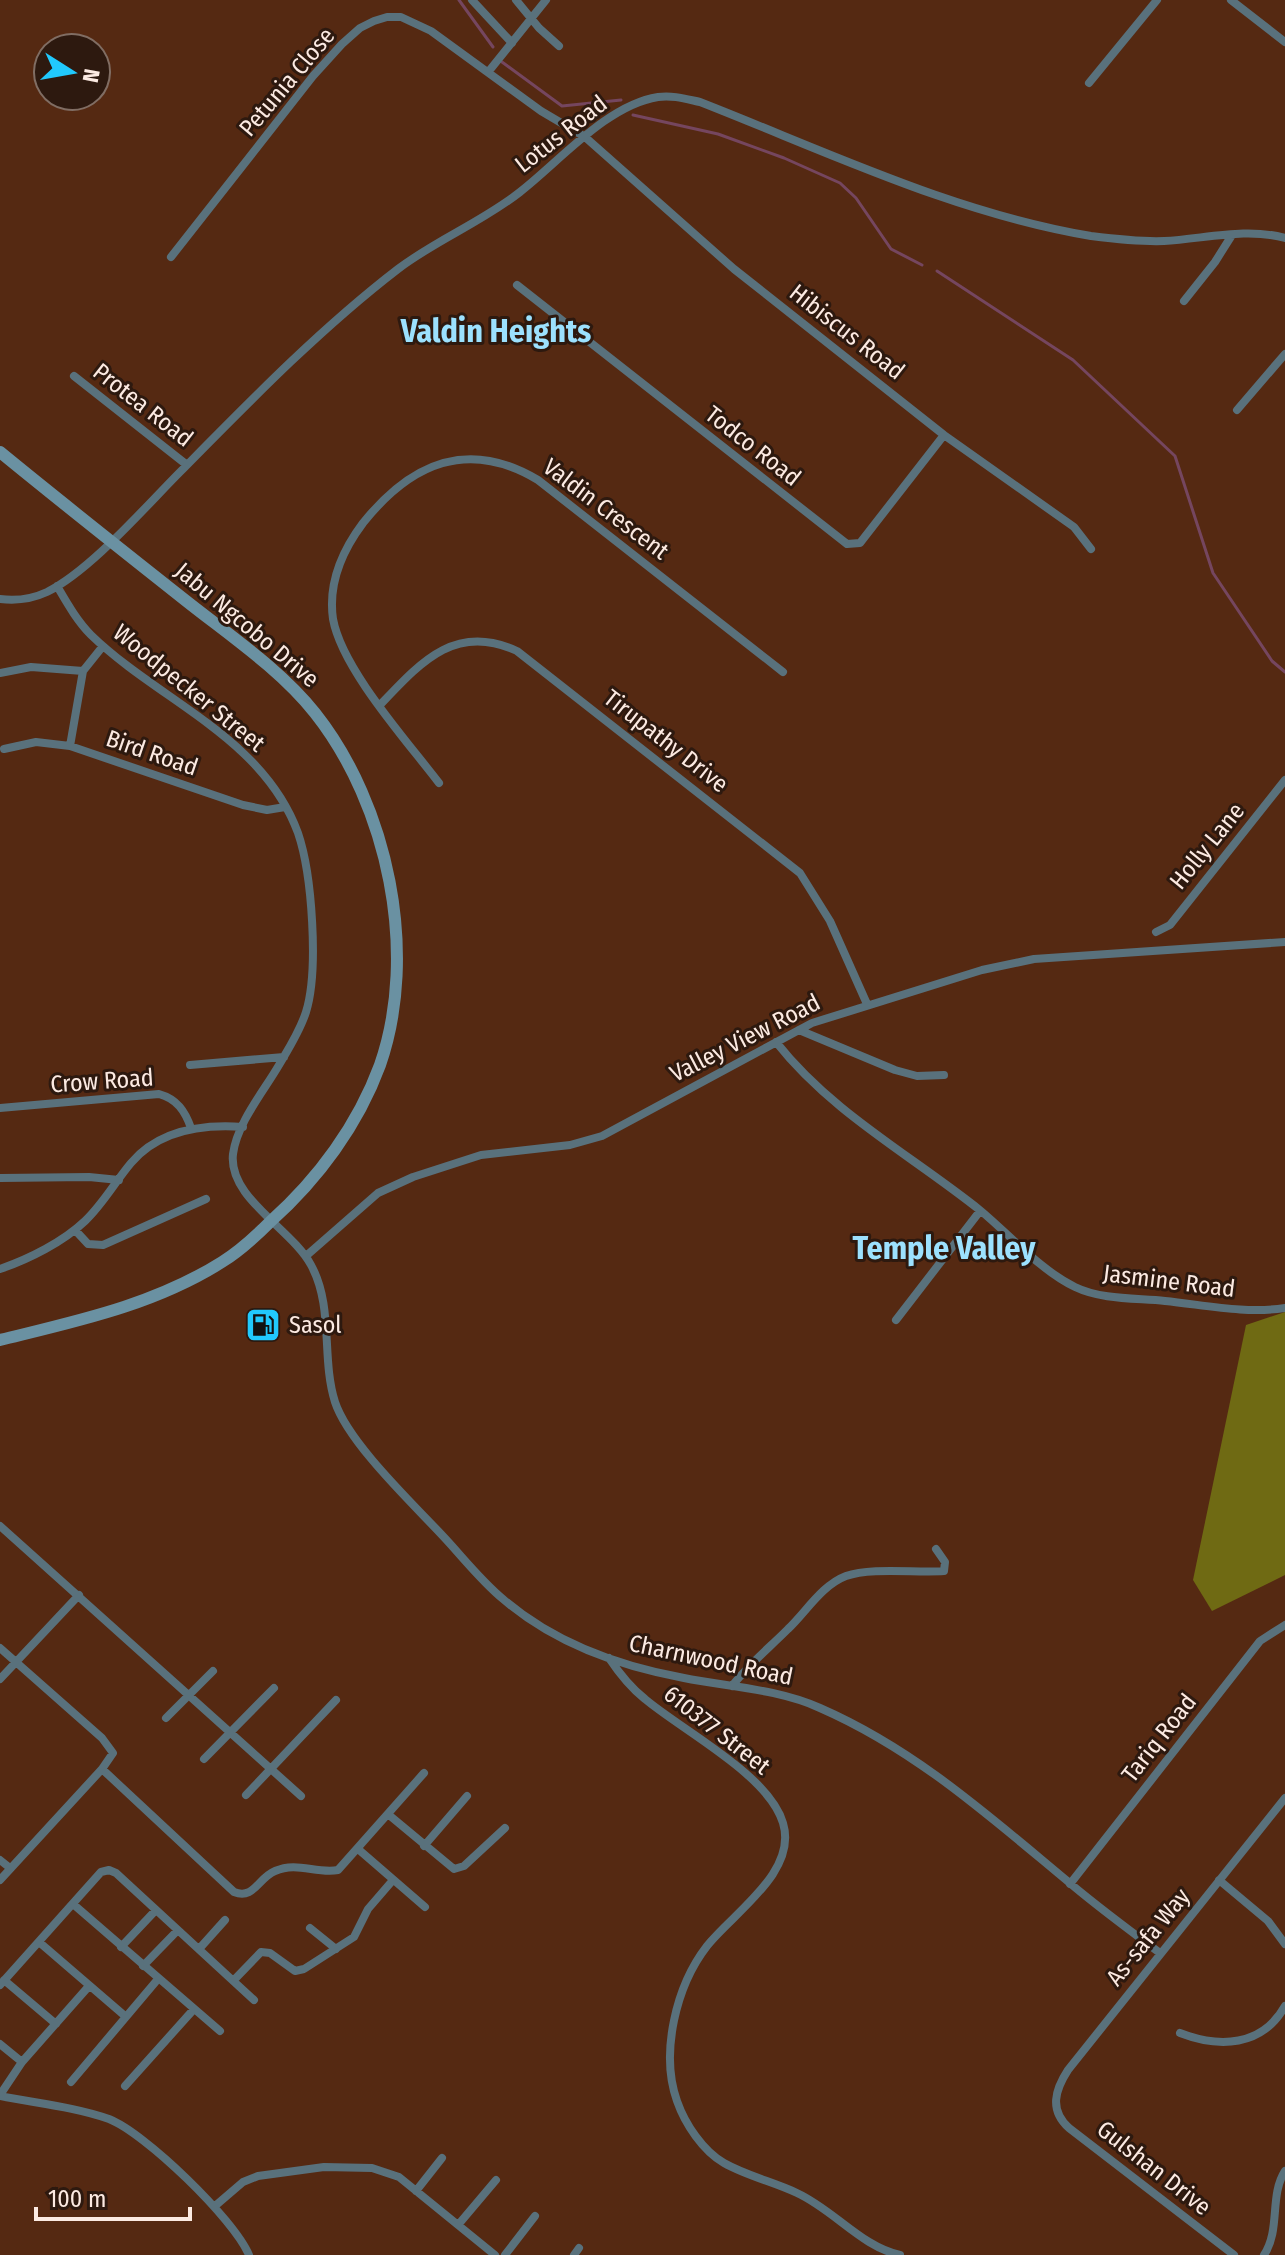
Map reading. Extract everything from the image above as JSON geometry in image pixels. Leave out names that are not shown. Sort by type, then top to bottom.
[{"type":"main road","name":"Jabu Ngcobo Drive","points":[[0,452],[233,637],[282,679],[314,712],[338,745],[370,813],[389,876],[395,924],[395,974],[388,1036],[380,1065],[366,1098],[312,1179],[272,1221],[226,1260],[165,1293],[96,1316],[0,1340]]},
{"type":"street","points":[[472,0],[512,43]]},
{"type":"street","points":[[516,0],[559,46]]},
{"type":"street","points":[[489,71],[546,0]]},
{"type":"street","points":[[1089,83],[1157,0]]},
{"type":"street","points":[[1231,0],[1285,42]]},
{"type":"street","name":"Petunia Close","points":[[171,257],[313,76],[360,28],[387,17],[414,22],[489,71],[541,111],[585,137]]},
{"type":"street","name":"Lotus Road","points":[[0,599],[27,599],[57,586],[111,542],[315,340],[397,270],[519,193],[585,137],[631,106],[656,97],[680,97],[700,102],[906,185],[1047,226],[1088,235],[1142,241],[1263,233],[1285,238]]},
{"type":"street","name":"Hibiscus Road","points":[[585,137],[734,269],[944,435],[1074,527],[1091,549]]},
{"type":"street","points":[[1184,301],[1232,235]]},
{"type":"street","name":"Todco Road","points":[[517,285],[847,544],[860,543],[944,435]]},
{"type":"street","points":[[1237,410],[1285,354]]},
{"type":"street","name":"Protea Road","points":[[74,376],[187,465]]},
{"type":"street","name":"Valdin Crescent","points":[[439,783],[349,663],[332,606],[335,576],[358,530],[396,487],[429,466],[465,459],[507,464],[538,480],[783,672]]},
{"type":"street","name":"Woodpecker Street","points":[[57,586],[82,625],[103,646],[223,736],[257,769],[285,807],[298,835],[309,881],[311,965],[308,1006],[299,1030],[243,1127],[233,1155],[235,1174],[243,1190],[272,1221]]},
{"type":"street","name":"Tirupathy Drive","points":[[380,705],[411,672],[446,648],[476,640],[491,641],[517,651],[800,873],[830,921],[867,1004]]},
{"type":"street","points":[[70,746],[83,671],[103,646]]},
{"type":"street","points":[[0,673],[31,667],[83,671]]},
{"type":"street","name":"Bird Road","points":[[4,749],[36,742],[70,746],[243,805],[267,810],[285,807]]},
{"type":"street","name":"Holly Lane","points":[[1156,932],[1170,925],[1285,780]]},
{"type":"street","name":"Valley View Road","points":[[306,1256],[368,1202],[392,1186],[471,1157],[585,1142],[602,1136],[799,1030],[867,1004],[1013,962],[1285,942]]},
{"type":"street","points":[[799,1030],[895,1070],[917,1076],[944,1075]]},
{"type":"street","name":"Jasmine Road","points":[[776,1042],[809,1081],[885,1143],[980,1211],[1058,1276],[1077,1288],[1228,1309],[1253,1311],[1285,1308]]},
{"type":"street","points":[[190,1065],[284,1057]]},
{"type":"street","name":"Crow Road","points":[[0,1108],[159,1094],[176,1101],[191,1128]]},
{"type":"street","points":[[0,1269],[75,1230],[96,1210],[131,1164],[150,1147],[191,1128],[216,1125],[243,1127]]},
{"type":"street","points":[[0,1178],[89,1177],[119,1180]]},
{"type":"street","points":[[75,1230],[88,1244],[103,1245],[206,1199]]},
{"type":"street","points":[[896,1320],[980,1211]]},
{"type":"street","name":"Charnwood Road","points":[[272,1221],[306,1256],[317,1276],[331,1384],[337,1407],[348,1427],[383,1471],[498,1595],[527,1618],[576,1647],[680,1678],[774,1693],[815,1705],[885,1740],[972,1801],[1070,1884],[1160,1953]]},
{"type":"street","points":[[0,1526],[301,1796]]},
{"type":"street","points":[[732,1686],[752,1660],[834,1582],[868,1572],[944,1571],[946,1565],[936,1549]]},
{"type":"street","points":[[0,1679],[79,1595]]},
{"type":"street","name":"Tariq Road","points":[[1070,1884],[1260,1641],[1285,1625]]},
{"type":"street","points":[[0,1648],[112,1749],[112,1757],[102,1769],[0,1880]]},
{"type":"street","name":"610377 Street","points":[[608,1658],[647,1701],[724,1757],[769,1796],[784,1824],[783,1851],[775,1873],[709,1944],[686,1983],[674,2028],[671,2068],[673,2087],[686,2121],[710,2152],[723,2163],[815,2202],[879,2249],[900,2255]]},
{"type":"street","points":[[166,1718],[213,1671]]},
{"type":"street","points":[[204,1759],[274,1688]]},
{"type":"street","points":[[246,1795],[336,1700]]},
{"type":"street","points":[[102,1769],[238,1894],[249,1894],[269,1873],[285,1867],[338,1870],[424,1773]]},
{"type":"street","points":[[424,1846],[467,1796]]},
{"type":"street","name":"As-safa Way","points":[[1056,2108],[1057,2091],[1068,2070],[1285,1798]]},
{"type":"street","points":[[389,1815],[450,1868],[457,1869],[505,1828]]},
{"type":"street","points":[[358,1849],[425,1907]]},
{"type":"street","points":[[0,1860],[10,1868]]},
{"type":"street","points":[[56,2024],[2,1982],[101,1872],[109,1870],[116,1873],[254,2000]]},
{"type":"street","points":[[234,1980],[261,1952],[270,1953],[295,1971],[304,1969],[336,1949],[354,1937],[368,1909],[393,1880]]},
{"type":"street","points":[[1219,1880],[1268,1921],[1285,1944]]},
{"type":"street","points":[[73,1904],[220,2031]]},
{"type":"street","points":[[121,1947],[155,1911]]},
{"type":"street","points":[[199,1949],[225,1920]]},
{"type":"street","points":[[310,1928],[336,1949]]},
{"type":"street","points":[[143,1966],[177,1931]]},
{"type":"street","points":[[39,1942],[125,2016]]},
{"type":"street","points":[[71,2082],[158,1979]]},
{"type":"street","points":[[89,1986],[22,2062],[0,2096],[87,2114],[118,2123],[136,2134],[215,2206],[236,2231],[249,2255]]},
{"type":"street","points":[[1180,2033],[1213,2043],[1232,2043],[1267,2026],[1285,2006]]},
{"type":"street","points":[[125,2086],[194,2009]]},
{"type":"street","points":[[0,2044],[22,2062]]},
{"type":"street","name":"Gulshan Drive","points":[[1056,2108],[1069,2128],[1234,2255]]},
{"type":"street","points":[[416,2191],[442,2158]]},
{"type":"street","points":[[215,2206],[243,2182],[258,2176],[324,2167],[381,2170],[399,2177],[495,2255]]},
{"type":"street","points":[[1264,2255],[1271,2241],[1279,2185],[1285,2171]]},
{"type":"street","points":[[458,2225],[496,2180]]},
{"type":"street","points":[[505,2255],[535,2216]]},
{"type":"shaded area","points":[[1285,1312],[1285,1575],[1212,1611],[1193,1580],[1246,1325]]},
{"type":"waterway","points":[[459,0],[493,47]]},
{"type":"waterway","points":[[502,62],[562,106],[621,100]]},
{"type":"waterway","points":[[633,115],[718,134],[840,183],[856,198],[891,249],[922,265]]},
{"type":"waterway","points":[[937,271],[1073,360],[1175,456],[1213,573],[1272,661],[1285,672]]},
{"type":"place","name":"Sasol","points":[[263,1325]]},
{"type":"district","name":"Valdin Heights","points":[[496,331]]},
{"type":"district","name":"Temple Valley","points":[[944,1248]]}]
